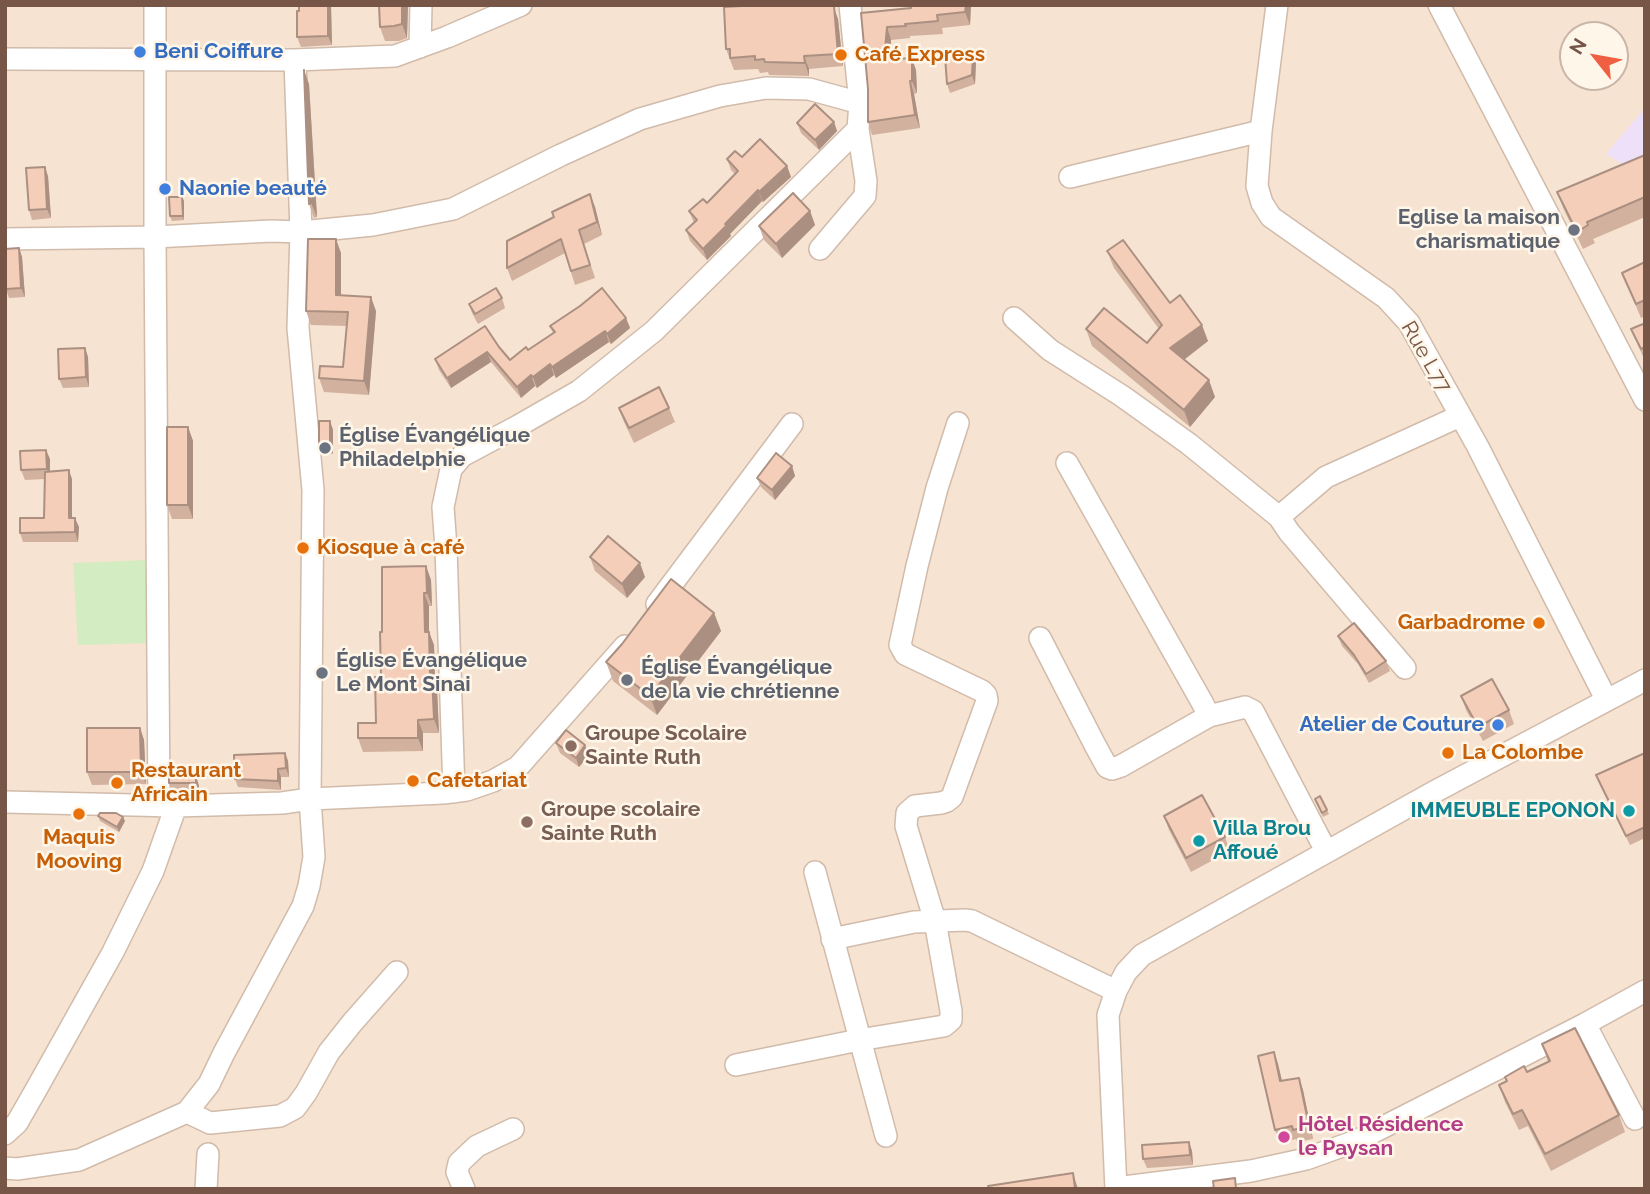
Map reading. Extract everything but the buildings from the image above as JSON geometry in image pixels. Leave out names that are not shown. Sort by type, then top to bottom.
[{"type":"street","points":[[5,1134],[17,1123],[113,952],[153,871],[168,806],[155,237],[155,5]]},
{"type":"street","points":[[420,47],[421,5]]},
{"type":"street","points":[[5,59],[295,61],[395,55],[447,37],[521,5]]},
{"type":"street","points":[[820,249],[865,196],[866,181],[858,129],[860,103],[850,5]]},
{"type":"street","name":"Rue L77","points":[[1277,5],[1261,131],[1257,186],[1262,204],[1271,217],[1386,298],[1409,323],[1606,699]]},
{"type":"street","points":[[1439,5],[1639,373],[1645,400]]},
{"type":"street","points":[[5,1168],[17,1169],[79,1160],[187,1112],[209,1084],[303,906],[309,886],[314,858],[310,799],[313,490],[298,328],[301,232],[295,61]]},
{"type":"street","points":[[5,239],[301,232],[373,225],[453,209],[640,119],[720,96],[766,88],[809,89],[860,103]]},
{"type":"street","points":[[454,792],[443,506],[451,469],[462,456],[579,391],[654,331],[858,129]]},
{"type":"street","points":[[1070,177],[1261,131]]},
{"type":"street","points":[[1014,318],[1050,351],[1122,396],[1189,444],[1279,517],[1405,668]]},
{"type":"street","points":[[1279,517],[1326,477],[1460,416]]},
{"type":"street","points":[[736,1065],[944,1026],[951,1020],[935,921],[906,826],[907,813],[915,806],[941,803],[952,797],[987,701],[982,691],[905,654],[901,645],[937,488],[958,423]]},
{"type":"street","points":[[5,802],[168,806],[282,803],[310,799],[454,792],[493,781],[518,767],[618,655],[792,424]]},
{"type":"street","points":[[1067,463],[1209,716]]},
{"type":"street","points":[[1040,638],[1107,767],[1112,769],[1209,716],[1245,707],[1253,711],[1326,851]]},
{"type":"street","points":[[1645,680],[1326,851],[1142,955],[1126,972],[1108,1014],[1116,1188],[1251,1171],[1306,1159],[1356,1141],[1585,1024],[1645,990]]},
{"type":"street","points":[[815,872],[886,1136]]},
{"type":"street","points":[[832,939],[914,922],[972,921],[1116,991]]},
{"type":"street","points":[[187,1112],[210,1123],[280,1116],[295,1108],[329,1052],[397,972]]},
{"type":"street","points":[[1585,1024],[1635,1119]]},
{"type":"street","points":[[464,1189],[457,1172],[459,1163],[477,1146],[513,1129]]},
{"type":"street","points":[[206,1189],[208,1154]]},
{"type":"shaded area","points":[[5,5],[1645,5],[1645,1189],[5,1189]]},
{"type":"shaded area","points":[[1645,108],[1645,178],[1606,154]]},
{"type":"green space","points":[[146,560],[151,643],[78,645],[73,563]]},
{"type":"place","name":"Beni Coiffure","points":[[140,52]]},
{"type":"place","name":"Café Express","points":[[841,55]]},
{"type":"place","name":"Naonie beauté","points":[[165,189]]},
{"type":"place","name":"Eglise la maison charismatique","points":[[1574,230]]},
{"type":"place","name":"Église Évangélique Philadelphie","points":[[325,448]]},
{"type":"place","name":"Kiosque à café","points":[[303,548]]},
{"type":"place","name":"Garbadrome","points":[[1539,623]]},
{"type":"place","name":"Église Évangélique Le Mont Sinai","points":[[322,673]]},
{"type":"place","name":"Église Évangélique de la vie chrétienne","points":[[627,680]]},
{"type":"place","name":"Atelier de Couture","points":[[1498,725]]},
{"type":"place","name":"Groupe Scolaire Sainte Ruth","points":[[571,746]]},
{"type":"place","name":"La Colombe","points":[[1448,753]]},
{"type":"place","name":"Cafetariat","points":[[413,781]]},
{"type":"place","name":"Restaurant Africain","points":[[117,783]]},
{"type":"place","name":"IMMEUBLE EPONON","points":[[1629,811]]},
{"type":"place","name":"Maquis Mooving","points":[[79,814]]},
{"type":"place","name":"Groupe scolaire Sainte Ruth","points":[[527,822]]},
{"type":"place","name":"Villa Brou Affoué","points":[[1199,841]]},
{"type":"place","name":"Hôtel Résidence le Paysan","points":[[1284,1137]]}]
